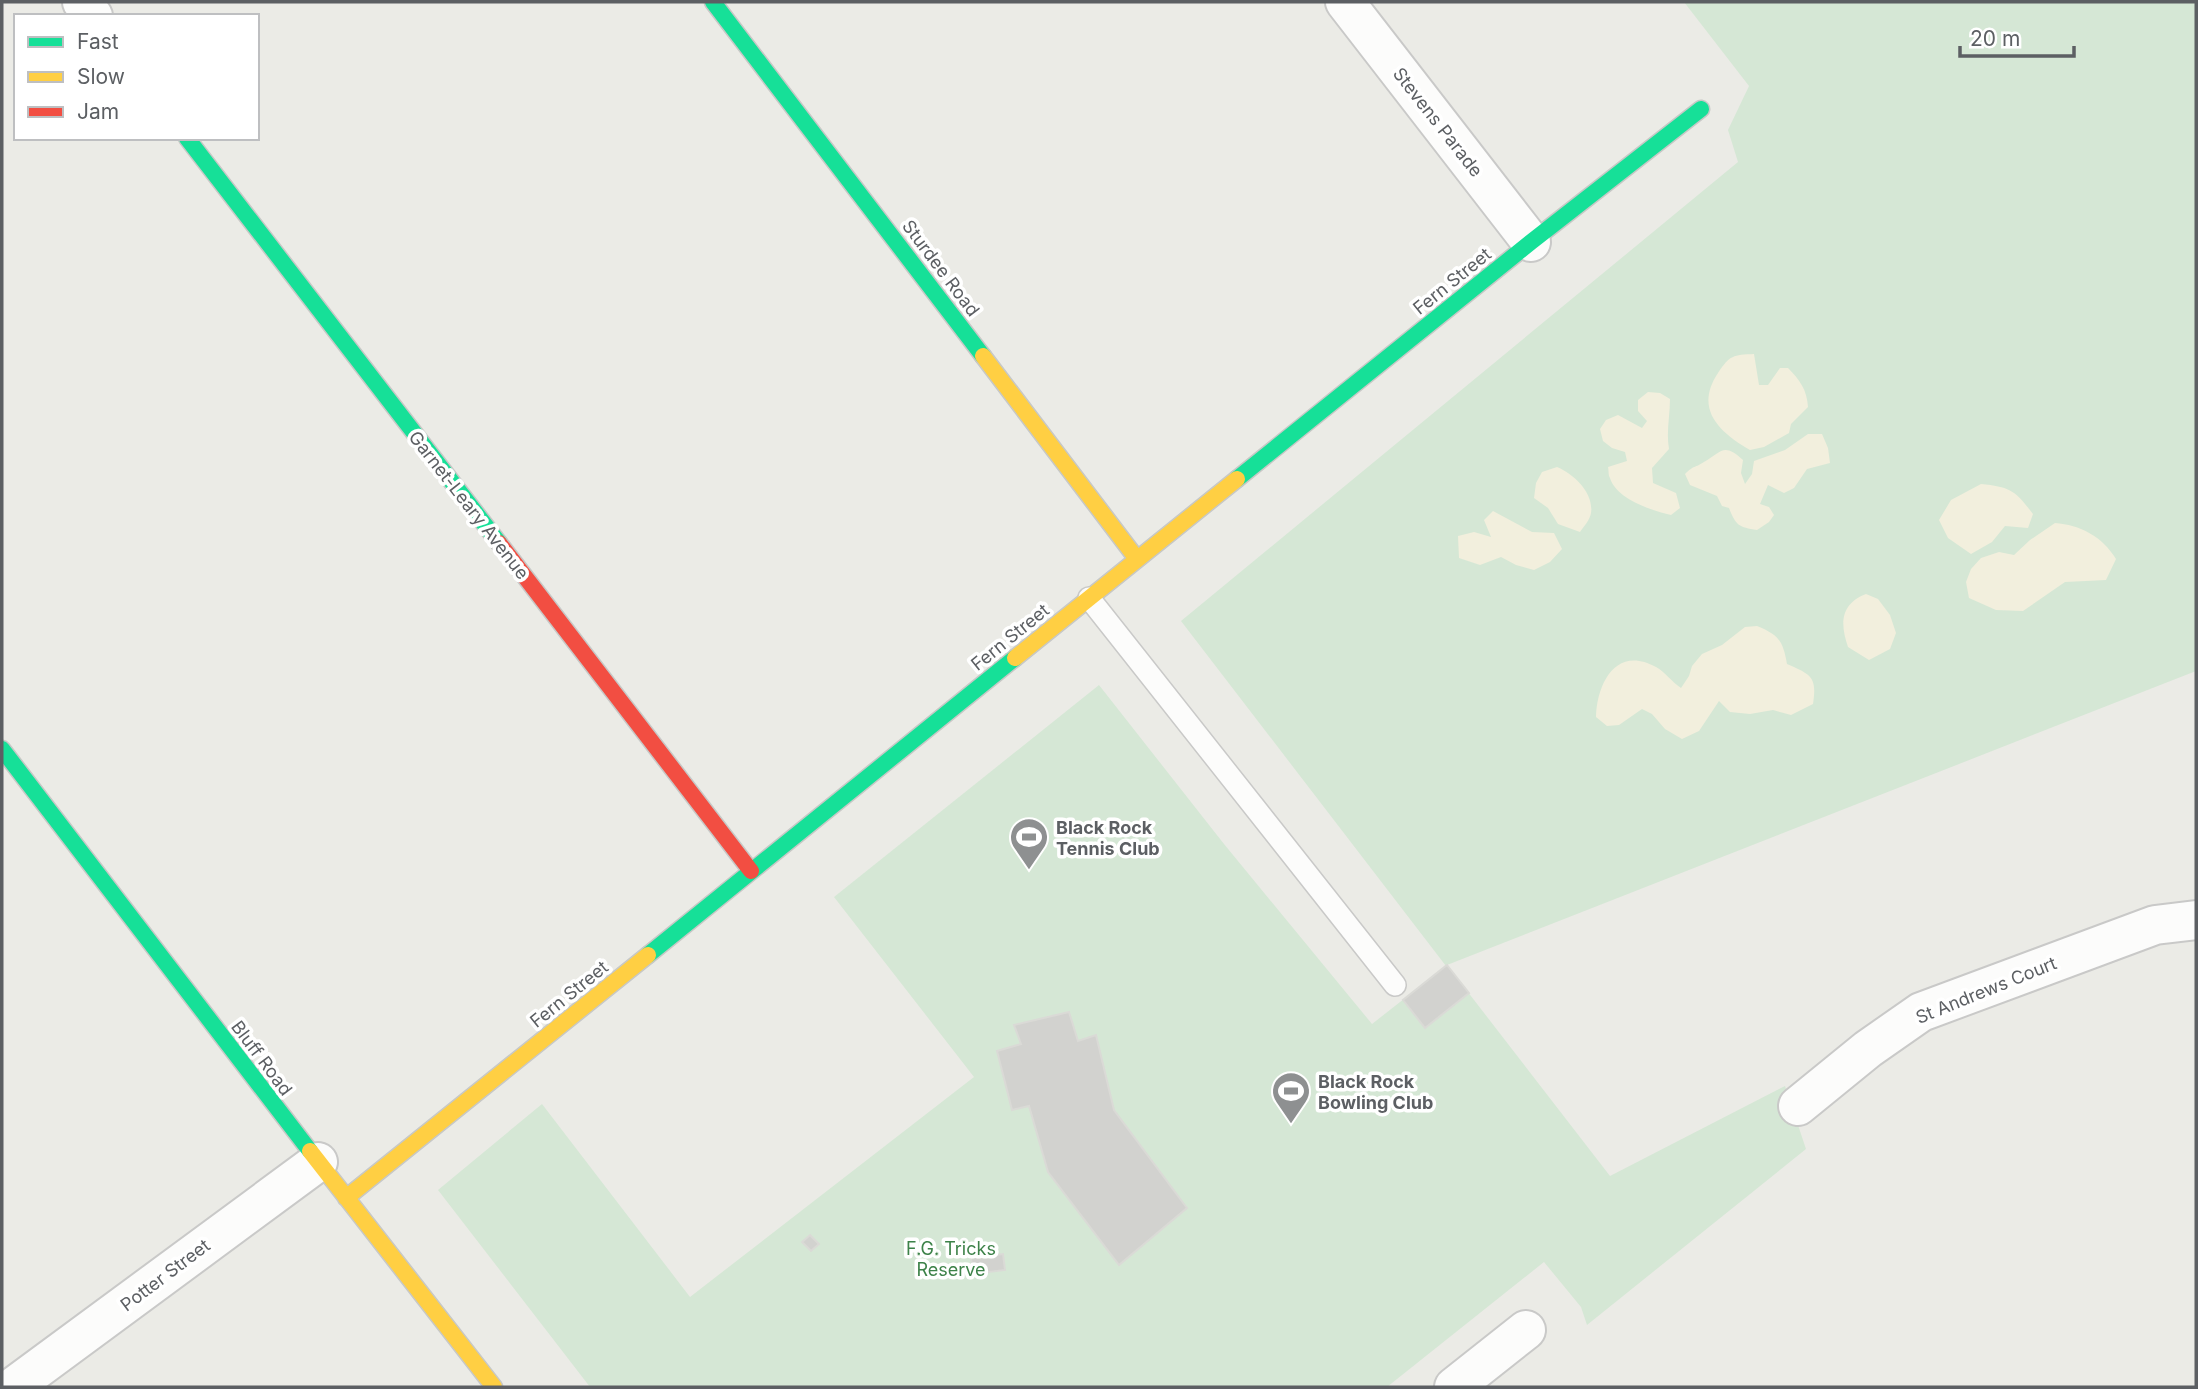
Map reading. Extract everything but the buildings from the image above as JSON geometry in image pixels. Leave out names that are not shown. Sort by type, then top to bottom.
[{"type":"street","name":"Sturdee Road","points":[[713,2],[1137,559]]},
{"type":"street","name":"Stevens Parade","points":[[1345,2],[1531,242]]},
{"type":"street","name":"Fern Street","points":[[346,1198],[1531,242],[1701,110]]},
{"type":"street","name":"Garnet-Leary Avenue","points":[[189,140],[751,872]]},
{"type":"street","name":"Bluff Road","points":[[2,750],[494,1387]]},
{"type":"street","name":"St Andrews Court","points":[[1798,1106],[1868,1049],[1922,1012],[2155,925],[2196,920]]},
{"type":"street","name":"Potter Street","points":[[13,1387],[318,1162]]},
{"type":"street","points":[[1454,1387],[1526,1330]]},
{"type":"lane","points":[[1088,598],[1395,985]]},
{"type":"green space","name":"F.G. Tricks Reserve","points":[[1684,2],[2196,2],[2196,671],[1447,965],[1610,1176],[1785,1086],[1806,1149],[1587,1325],[1581,1307],[1544,1262],[1387,1387],[590,1387],[438,1190],[542,1104],[690,1297],[974,1077],[834,897],[1099,685],[1224,844],[1372,1024],[1446,966],[1181,621],[1738,162],[1728,130],[1749,86]]},
{"type":"sand","points":[[1754,354],[1759,385],[1768,385],[1780,368],[1788,368],[1802,386],[1808,407],[1791,424],[1789,433],[1764,447],[1750,450],[1720,427],[1709,408],[1709,398],[1711,386],[1729,359]]},
{"type":"sand","points":[[1648,392],[1660,393],[1670,399],[1669,449],[1652,468],[1653,483],[1676,493],[1680,508],[1671,515],[1636,503],[1614,485],[1608,467],[1627,461],[1625,452],[1612,448],[1603,441],[1600,429],[1606,420],[1618,415],[1642,428],[1647,421],[1638,411],[1638,400]]},
{"type":"sand","points":[[1808,434],[1822,434],[1830,463],[1807,469],[1794,488],[1784,493],[1768,485],[1760,504],[1769,507],[1774,515],[1757,530],[1739,525],[1729,508],[1722,506],[1717,496],[1690,485],[1685,474],[1719,452],[1727,450],[1743,460],[1741,473],[1745,484],[1752,474],[1754,461],[1785,450]]},
{"type":"sand","points":[[1557,467],[1576,479],[1589,498],[1590,516],[1580,532],[1558,524],[1548,508],[1534,498],[1536,483],[1542,472]]},
{"type":"sand","points":[[1981,484],[2011,491],[2033,514],[2028,528],[2005,526],[1992,542],[1971,554],[1948,538],[1939,520],[1951,500]]},
{"type":"sand","points":[[1493,511],[1532,532],[1554,533],[1562,549],[1550,562],[1534,570],[1501,557],[1480,565],[1459,558],[1458,536],[1474,532],[1491,537],[1484,520]]},
{"type":"sand","points":[[2055,523],[2082,529],[2104,544],[2116,559],[2106,580],[2065,582],[2023,611],[1996,610],[1969,598],[1966,582],[1971,569],[1981,558],[1999,552],[2014,555]]},
{"type":"sand","points":[[1866,594],[1878,599],[1890,615],[1896,633],[1890,649],[1869,660],[1848,647],[1843,623],[1851,603]]},
{"type":"sand","points":[[1757,626],[1779,640],[1787,664],[1811,678],[1814,688],[1813,704],[1791,715],[1773,710],[1750,714],[1730,712],[1719,701],[1699,731],[1682,739],[1665,729],[1652,714],[1642,709],[1619,725],[1607,726],[1596,717],[1600,691],[1605,680],[1620,664],[1642,661],[1659,669],[1681,688],[1692,666],[1702,654],[1722,645],[1745,627]]},
{"type":"traffic: fast","points":[[713,2],[983,356]]},
{"type":"traffic: fast","points":[[1237,479],[1701,109]]},
{"type":"traffic: fast","points":[[189,140],[499,543]]},
{"type":"traffic: fast","points":[[648,955],[1015,658]]},
{"type":"traffic: fast","points":[[2,749],[310,1151]]},
{"type":"traffic: slow","points":[[983,356],[1137,559]]},
{"type":"traffic: slow","points":[[1015,658],[1237,479]]},
{"type":"traffic: slow","points":[[346,1198],[648,955]]},
{"type":"traffic: slow","points":[[310,1151],[494,1387]]},
{"type":"traffic: jam","points":[[499,543],[751,871]]},
{"type":"place","name":"Black Rock Tennis Club","points":[[1029,871]]},
{"type":"place","name":"Black Rock Bowling Club","points":[[1291,1125]]}]
